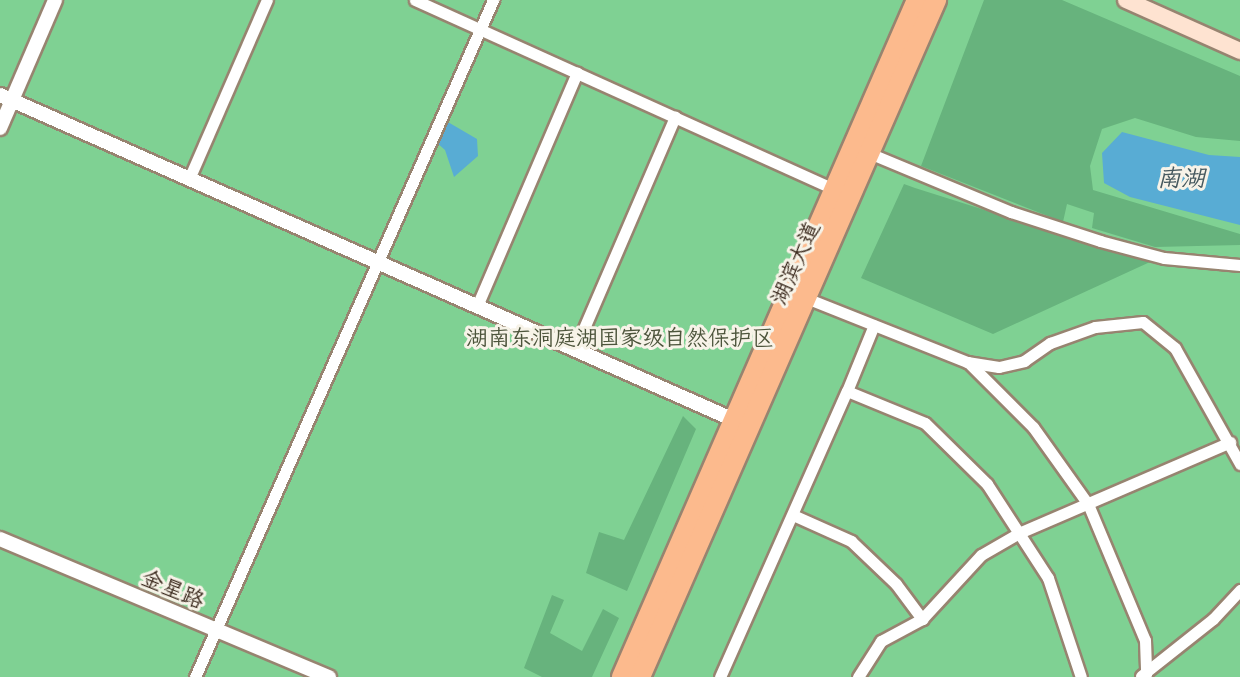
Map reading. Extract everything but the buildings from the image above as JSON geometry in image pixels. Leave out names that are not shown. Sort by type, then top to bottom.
[{"type":"highway","name":"湖滨大道","points":[[622,677],[917,0]]},
{"type":"highway","name":"湖滨大道","points":[[640,677],[936,0]]},
{"type":"main road","points":[[1126,0],[1240,51]]},
{"type":"street","points":[[0,128],[6,98],[55,0]]},
{"type":"street","points":[[189,179],[267,0]]},
{"type":"street","points":[[415,0],[834,189]]},
{"type":"street","points":[[195,677],[493,0]]},
{"type":"street","points":[[477,306],[577,73]]},
{"type":"street","points":[[6,98],[734,420]]},
{"type":"street","points":[[575,349],[675,117]]},
{"type":"street","points":[[869,153],[997,207],[1100,241],[1164,258],[1240,265]]},
{"type":"street","points":[[806,298],[967,362],[999,367],[1024,361],[1050,343],[1095,327],[1143,322],[1175,348],[1240,464]]},
{"type":"street","points":[[720,677],[874,325]]},
{"type":"street","points":[[967,362],[1033,427],[1088,504],[1142,630],[1143,676]]},
{"type":"street","points":[[847,391],[925,423],[987,484],[1058,601],[1081,677]]},
{"type":"street","points":[[858,677],[881,641],[922,619],[949,594],[961,573],[1019,533],[1230,442]]},
{"type":"street","points":[[793,515],[851,541],[896,584],[922,619]]},
{"type":"street","name":"金星路","points":[[0,539],[329,677]]},
{"type":"street","points":[[1143,676],[1240,590]]},
{"type":"green space","name":"湖南东洞庭湖国家级自然保护区","points":[[0,0],[1240,0],[1240,677],[0,677]]},
{"type":"green space","points":[[984,0],[1062,0],[1240,76],[1240,141],[1196,137],[1135,118],[1102,129],[1090,166],[1093,190],[1240,234],[1240,245],[1155,247],[1092,228],[1094,213],[1067,204],[1063,222],[921,166]]},
{"type":"green space","points":[[904,184],[1150,262],[993,334],[861,278]]},
{"type":"green space","points":[[683,416],[696,429],[627,591],[586,573],[599,532],[624,540]]},
{"type":"green space","points":[[552,595],[564,600],[550,633],[582,651],[603,609],[619,618],[592,677],[542,677],[524,668]]},
{"type":"water","points":[[441,118],[477,139],[478,156],[454,177],[445,150],[427,134]]},
{"type":"water","name":"南湖","points":[[1122,132],[1209,155],[1240,157],[1240,225],[1130,197],[1104,183],[1102,153]]}]
